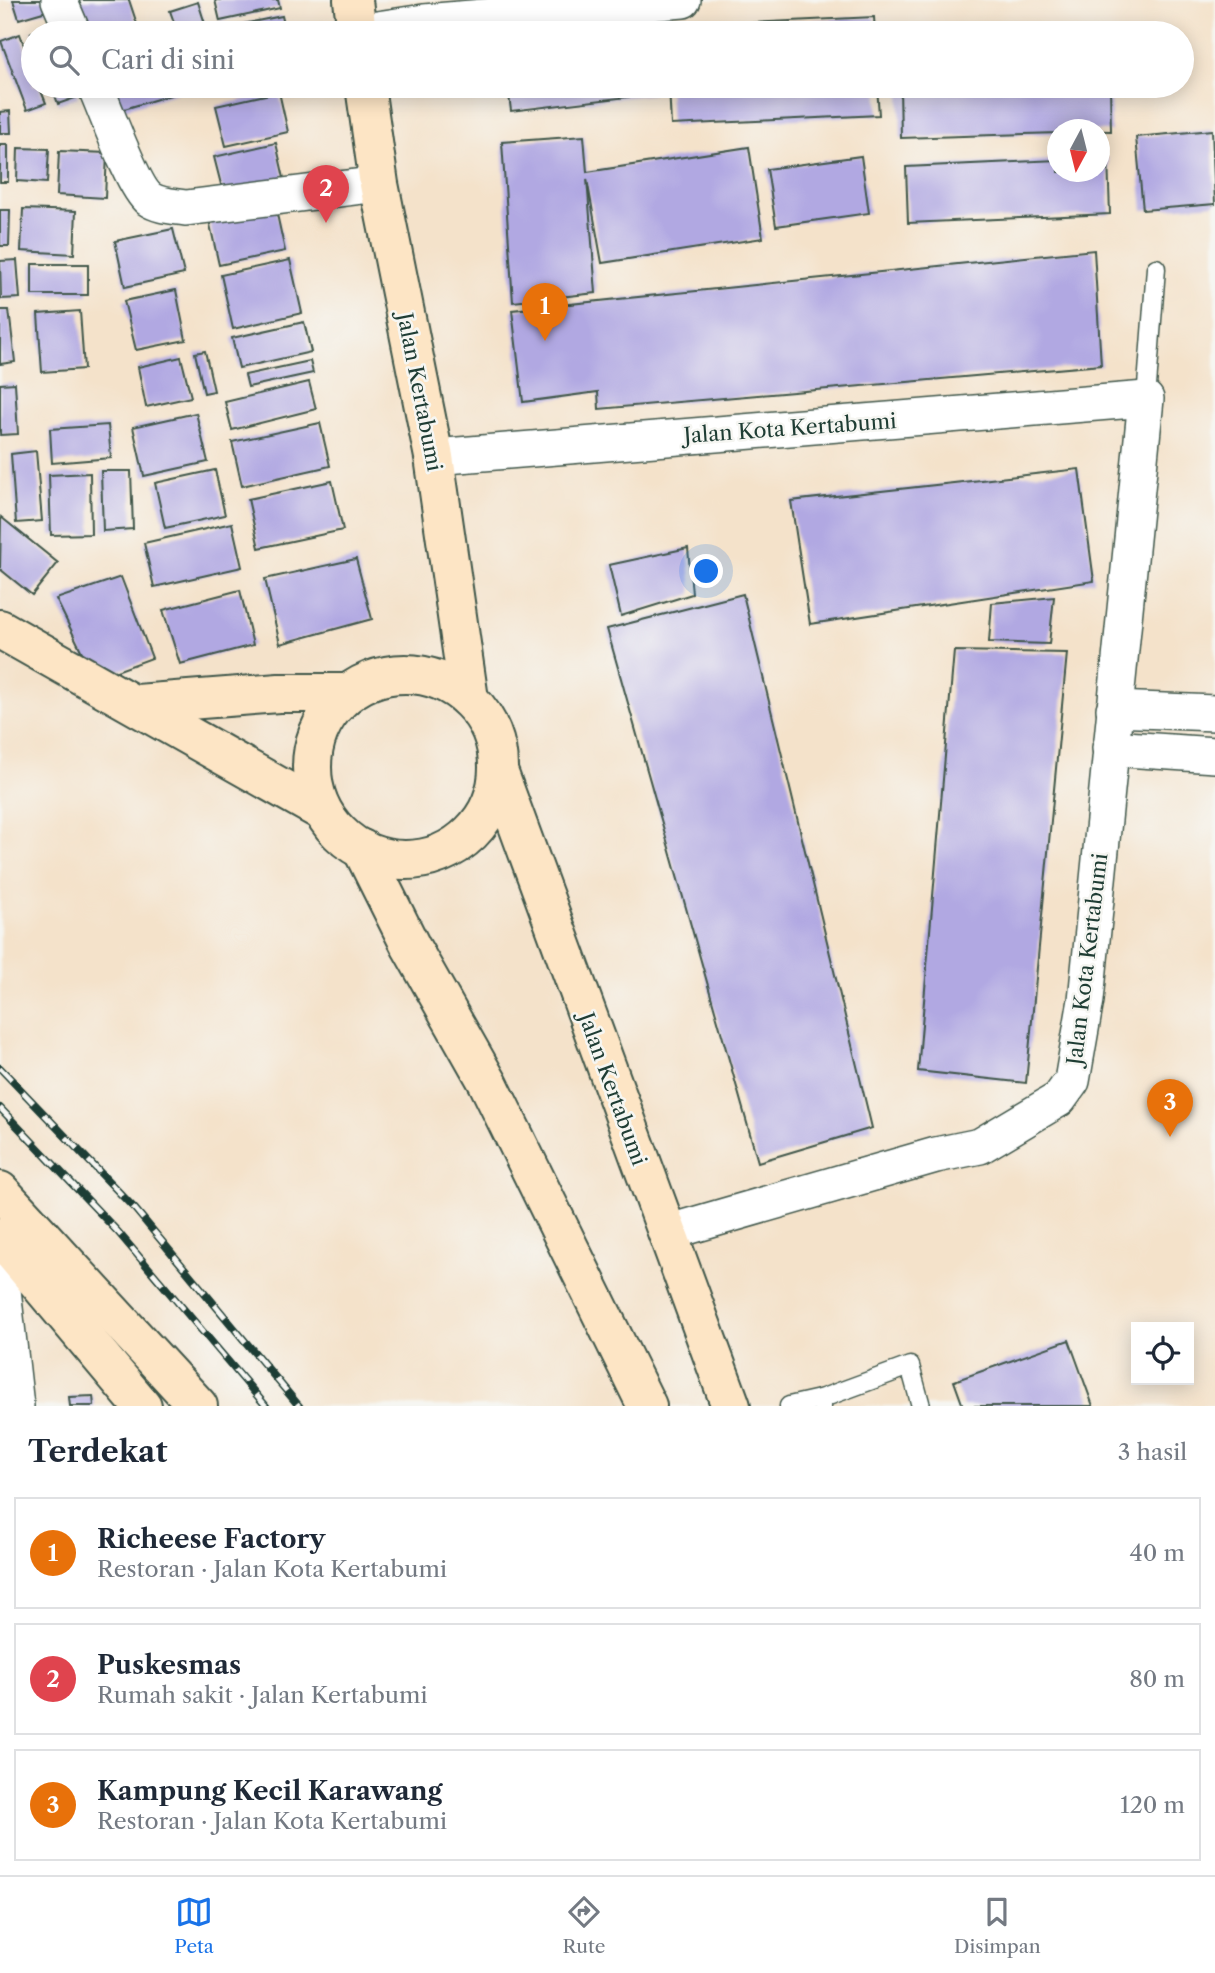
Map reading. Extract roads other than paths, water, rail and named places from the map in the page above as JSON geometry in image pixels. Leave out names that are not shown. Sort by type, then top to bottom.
[{"type":"main road","name":"Jalan Kertabumi","points":[[367,98],[379,184],[433,457],[469,699]]},
{"type":"main road","points":[[0,629],[82,677],[137,704],[322,811],[346,839],[362,849],[387,858],[414,859],[439,853],[463,840],[480,820],[492,797],[498,771],[496,745],[486,720],[469,699],[448,684],[422,675],[396,673],[370,680],[347,693],[327,715],[316,736],[310,766],[322,811]]},
{"type":"main road","points":[[137,704],[279,693],[347,693]]},
{"type":"main road","name":"Jalan Kertabumi","points":[[498,771],[731,1406]]},
{"type":"main road","points":[[362,849],[411,947],[488,1083],[648,1406]]},
{"type":"main road","points":[[0,1191],[198,1406]]},
{"type":"main road","points":[[0,1237],[142,1406]]},
{"type":"street","points":[[59,0],[68,21]]},
{"type":"street","points":[[436,21],[683,0]]},
{"type":"street","points":[[100,98],[138,183],[148,198],[159,204],[186,208],[379,184]]},
{"type":"street","name":"Jalan Kota Kertabumi","points":[[433,457],[1146,399],[1086,1000],[1072,1081],[1059,1098],[980,1146],[936,1155],[666,1233]]},
{"type":"street","points":[[1114,709],[1215,713]]},
{"type":"street","points":[[1110,748],[1215,755]]},
{"type":"street","points":[[0,1263],[16,1406]]},
{"type":"lane","name":"Jalan Kota Kertabumi","points":[[1146,399],[1156,268]]},
{"type":"lane","points":[[789,1406],[821,1402],[910,1366],[921,1406]]},
{"type":"railway","points":[[0,1068],[135,1209],[299,1406]]},
{"type":"railway","points":[[0,1108],[118,1232],[266,1406]]},
{"type":"place","name":"Puskesmas","points":[[326,223]]},
{"type":"place","name":"Richeese Factory","points":[[545,341]]},
{"type":"place","name":"Kampung Kecil Karawang","points":[[1170,1137]]}]
